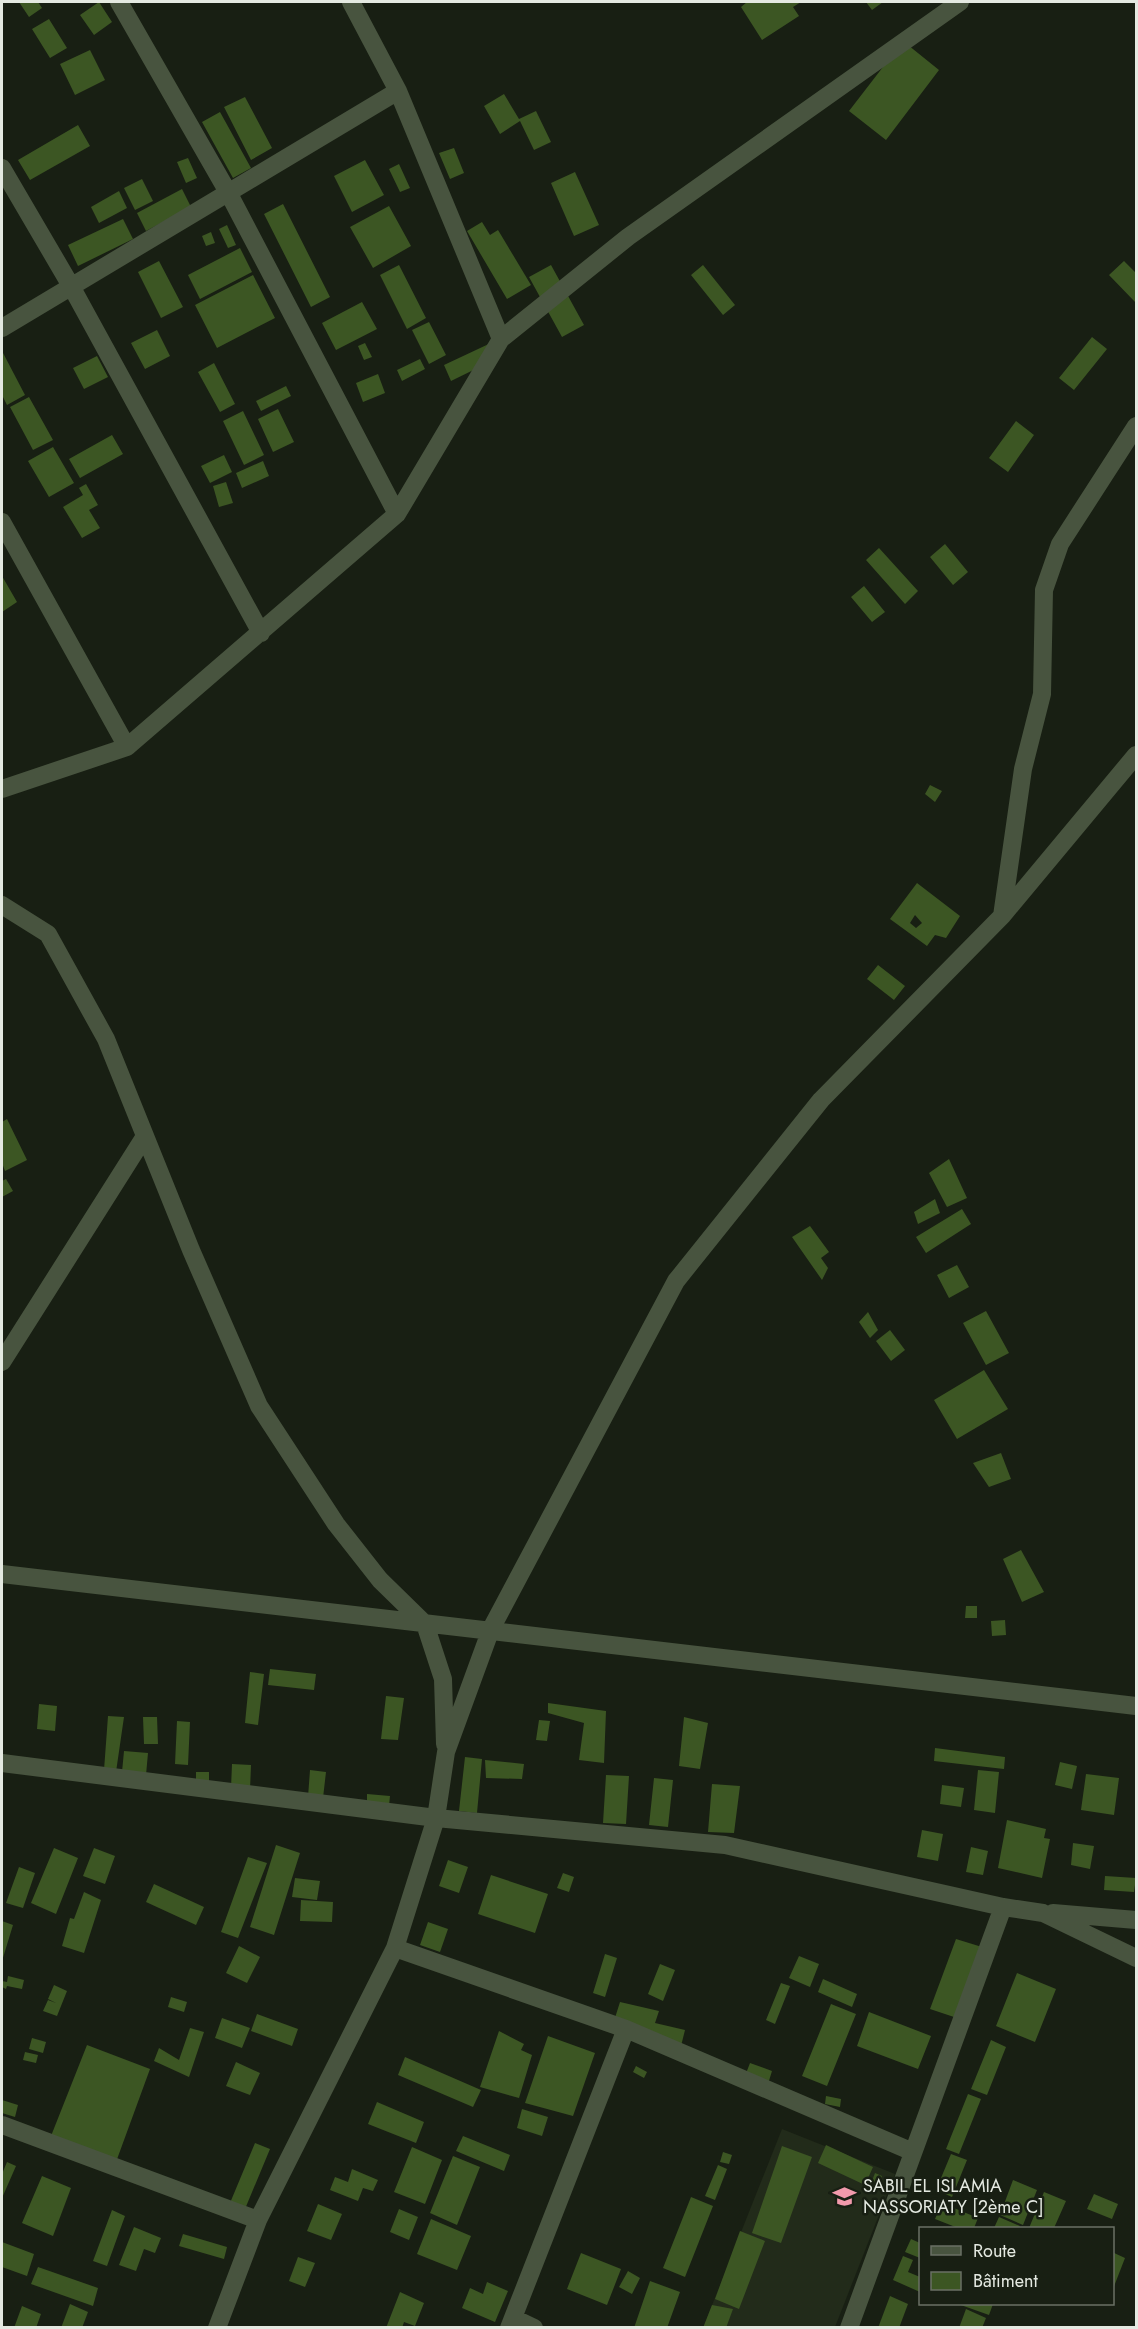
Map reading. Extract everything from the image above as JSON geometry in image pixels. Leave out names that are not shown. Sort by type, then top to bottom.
[{"type":"street","points":[[119,2],[229,194],[397,514]]},
{"type":"street","points":[[351,2],[398,91],[501,339]]},
{"type":"street","points":[[2,789],[127,747],[397,514],[501,339],[628,237],[960,2]]},
{"type":"street","points":[[2,328],[398,91]]},
{"type":"street","points":[[2,168],[71,286],[261,633]]},
{"type":"street","points":[[1002,916],[1023,769],[1042,694],[1044,590],[1060,544],[1137,426]]},
{"type":"street","points":[[2,522],[127,747]]},
{"type":"street","points":[[446,1752],[491,1629],[676,1281],[821,1100],[1002,916],[1137,755]]},
{"type":"street","points":[[2,905],[48,934],[106,1039],[259,1406],[336,1524],[380,1580],[425,1624],[443,1679],[446,1752],[436,1818],[395,1948],[258,2220],[217,2328]]},
{"type":"street","points":[[2,1362],[145,1136]]},
{"type":"street","points":[[2,1574],[425,1624],[491,1629],[1137,1706]]},
{"type":"street","points":[[2,1763],[436,1818],[725,1845],[1003,1907],[1137,1920]]},
{"type":"street","points":[[849,2328],[1003,1907]]},
{"type":"street","points":[[1043,1912],[1137,1958]]},
{"type":"street","points":[[395,1948],[626,2029],[913,2152]]},
{"type":"street","points":[[534,2328],[511,2323],[626,2029]]},
{"type":"street","points":[[2,2125],[258,2220]]},
{"type":"shaded area","points":[[782,2129],[895,2174],[835,2327],[703,2328]]},
{"type":"building","points":[[19,2],[38,2],[42,8],[29,17]]},
{"type":"building","points":[[99,2],[112,22],[94,35],[80,15]]},
{"type":"building","points":[[747,2],[801,2],[793,7],[799,16],[762,40],[741,7]]},
{"type":"building","points":[[866,2],[883,2],[872,10]]},
{"type":"building","points":[[49,19],[67,48],[50,58],[32,29]]},
{"type":"building","points":[[903,41],[939,70],[886,140],[849,111]]},
{"type":"building","points":[[90,50],[105,80],[75,95],[60,64]]},
{"type":"building","points":[[504,94],[519,119],[536,111],[551,142],[534,150],[520,121],[500,134],[484,106]]},
{"type":"building","points":[[245,97],[272,148],[251,160],[224,107]]},
{"type":"building","points":[[220,112],[251,168],[233,178],[202,122]]},
{"type":"building","points":[[78,125],[90,146],[30,180],[18,160]]},
{"type":"building","points":[[454,148],[464,173],[450,179],[439,153]]},
{"type":"building","points":[[188,158],[197,178],[186,183],[177,162]]},
{"type":"building","points":[[365,160],[384,195],[352,212],[334,176]]},
{"type":"building","points":[[399,164],[410,188],[400,192],[389,169]]},
{"type":"building","points":[[575,172],[599,225],[574,236],[551,183]]},
{"type":"building","points":[[142,179],[153,201],[135,210],[124,188]]},
{"type":"building","points":[[182,189],[191,207],[146,231],[137,213]]},
{"type":"building","points":[[119,191],[127,208],[99,223],[91,207]]},
{"type":"building","points":[[283,204],[330,297],[311,307],[264,214]]},
{"type":"building","points":[[389,206],[411,246],[373,268],[350,227]]},
{"type":"building","points":[[123,219],[133,239],[78,266],[68,245]]},
{"type":"building","points":[[482,222],[490,235],[498,230],[531,285],[507,299],[467,231]]},
{"type":"building","points":[[227,225],[236,245],[228,248],[219,229]]},
{"type":"building","points":[[211,232],[215,243],[206,246],[202,236]]},
{"type":"building","points":[[240,248],[252,272],[200,299],[188,275]]},
{"type":"building","points":[[159,261],[183,307],[161,318],[138,272]]},
{"type":"building","points":[[1124,261],[1136,273],[1136,303],[1109,275]]},
{"type":"building","points":[[399,265],[426,318],[407,329],[380,275]]},
{"type":"building","points":[[551,265],[584,325],[562,337],[529,277]]},
{"type":"building","points":[[703,265],[735,305],[723,315],[691,275]]},
{"type":"building","points":[[253,275],[275,318],[217,348],[195,305]]},
{"type":"building","points":[[362,302],[377,329],[336,350],[322,323]]},
{"type":"building","points":[[429,322],[446,355],[429,364],[412,330]]},
{"type":"building","points":[[157,330],[170,356],[145,369],[131,343]]},
{"type":"building","points":[[1092,337],[1107,349],[1074,390],[1059,378]]},
{"type":"building","points":[[493,342],[500,357],[451,381],[444,365]]},
{"type":"building","points":[[365,343],[372,357],[364,360],[358,346]]},
{"type":"building","points":[[2,351],[25,395],[7,405],[2,395]]},
{"type":"building","points":[[97,356],[108,377],[84,389],[73,368]]},
{"type":"building","points":[[420,359],[425,369],[402,381],[397,370]]},
{"type":"building","points":[[214,363],[235,404],[220,412],[198,372]]},
{"type":"building","points":[[378,374],[385,393],[363,402],[356,383]]},
{"type":"building","points":[[286,386],[291,396],[261,411],[256,401]]},
{"type":"building","points":[[29,397],[53,440],[33,450],[10,407]]},
{"type":"building","points":[[278,409],[294,442],[273,452],[258,419]]},
{"type":"building","points":[[243,411],[264,455],[244,465],[223,421]]},
{"type":"building","points":[[1016,421],[1034,435],[1008,472],[989,458]]},
{"type":"building","points":[[112,435],[123,454],[80,478],[69,459]]},
{"type":"building","points":[[53,447],[74,483],[49,497],[28,461]]},
{"type":"building","points":[[224,455],[232,472],[210,483],[201,466]]},
{"type":"building","points":[[263,461],[269,476],[242,488],[236,473]]},
{"type":"building","points":[[226,482],[233,503],[219,507],[213,486]]},
{"type":"building","points":[[86,484],[98,505],[89,510],[100,528],[82,538],[63,507],[83,495],[79,488]]},
{"type":"building","points":[[945,544],[968,572],[953,585],[930,557]]},
{"type":"building","points":[[879,548],[918,591],[905,604],[866,560]]},
{"type":"building","points":[[2,576],[17,602],[2,612]]},
{"type":"building","points":[[864,586],[885,612],[872,622],[851,597]]},
{"type":"building","points":[[930,785],[942,791],[935,802],[925,794]]},
{"type":"building","points":[[917,883],[960,916],[946,938],[935,935],[927,946],[890,919]],"holes":[[[915,915],[922,923],[916,928],[910,923]]]},
{"type":"building","points":[[878,965],[905,986],[894,1000],[867,979]]},
{"type":"building","points":[[7,1119],[27,1160],[5,1171],[2,1163],[2,1122]]},
{"type":"building","points":[[949,1159],[967,1198],[947,1207],[929,1173]]},
{"type":"building","points":[[6,1179],[13,1191],[2,1197],[2,1181]]},
{"type":"building","points":[[935,1199],[940,1213],[918,1224],[914,1212]]},
{"type":"building","points":[[962,1209],[971,1224],[926,1253],[916,1237]]},
{"type":"building","points":[[810,1226],[829,1252],[821,1258],[828,1268],[822,1280],[792,1237]]},
{"type":"building","points":[[957,1265],[969,1287],[949,1298],[937,1275]]},
{"type":"building","points":[[986,1311],[1009,1353],[986,1365],[963,1323]]},
{"type":"building","points":[[868,1312],[878,1330],[870,1338],[859,1322]]},
{"type":"building","points":[[890,1330],[905,1350],[891,1361],[876,1341]]},
{"type":"building","points":[[984,1370],[1008,1409],[957,1439],[934,1400]]},
{"type":"building","points":[[1001,1453],[1011,1479],[989,1487],[973,1463]]},
{"type":"building","points":[[1021,1550],[1044,1592],[1022,1602],[1003,1559]]},
{"type":"building","points":[[966,1606],[977,1606],[977,1618],[965,1618]]},
{"type":"building","points":[[1005,1620],[1006,1635],[992,1636],[991,1621]]},
{"type":"building","points":[[270,1669],[316,1674],[314,1690],[268,1685]]},
{"type":"building","points":[[250,1672],[264,1674],[258,1725],[245,1723]]},
{"type":"building","points":[[386,1696],[404,1698],[398,1740],[381,1739]]},
{"type":"building","points":[[548,1703],[606,1711],[604,1763],[579,1760],[584,1723],[548,1713]]},
{"type":"building","points":[[39,1704],[57,1706],[55,1731],[37,1729]]},
{"type":"building","points":[[108,1716],[124,1717],[116,1772],[104,1770]]},
{"type":"building","points":[[143,1717],[157,1717],[158,1744],[144,1744]]},
{"type":"building","points":[[684,1717],[708,1723],[700,1769],[679,1766]]},
{"type":"building","points":[[539,1720],[550,1721],[547,1741],[536,1740]]},
{"type":"building","points":[[177,1721],[190,1722],[188,1765],[175,1764]]},
{"type":"building","points":[[935,1748],[1005,1757],[1004,1769],[934,1761]]},
{"type":"building","points":[[124,1751],[148,1753],[146,1775],[122,1772]]},
{"type":"building","points":[[465,1757],[482,1759],[477,1813],[459,1811]]},
{"type":"building","points":[[485,1760],[524,1764],[522,1779],[486,1778]]},
{"type":"building","points":[[1060,1762],[1077,1766],[1072,1789],[1055,1785]]},
{"type":"building","points":[[232,1764],[251,1765],[250,1790],[231,1788]]},
{"type":"building","points":[[310,1770],[326,1772],[323,1798],[308,1797]]},
{"type":"building","points":[[978,1770],[999,1772],[995,1813],[974,1810]]},
{"type":"building","points":[[196,1772],[209,1772],[209,1785],[196,1784]]},
{"type":"building","points":[[1086,1774],[1119,1778],[1114,1815],[1081,1810]]},
{"type":"building","points":[[606,1775],[629,1776],[626,1824],[603,1823]]},
{"type":"building","points":[[654,1778],[673,1780],[668,1827],[649,1825]]},
{"type":"building","points":[[712,1784],[740,1786],[734,1833],[708,1832]]},
{"type":"building","points":[[942,1785],[964,1788],[961,1807],[940,1804]]},
{"type":"building","points":[[367,1794],[390,1796],[389,1806],[367,1804]]},
{"type":"building","points":[[1007,1820],[1046,1829],[1044,1838],[1050,1839],[1042,1878],[998,1868]]},
{"type":"building","points":[[922,1830],[943,1834],[938,1861],[917,1857]]},
{"type":"building","points":[[1073,1843],[1094,1846],[1090,1869],[1071,1865]]},
{"type":"building","points":[[276,1845],[300,1853],[274,1935],[250,1927]]},
{"type":"building","points":[[971,1847],[988,1851],[983,1875],[966,1872]]},
{"type":"building","points":[[54,1848],[78,1858],[56,1914],[31,1903]]},
{"type":"building","points":[[94,1848],[115,1856],[105,1884],[83,1876]]},
{"type":"building","points":[[248,1857],[267,1863],[238,1938],[221,1932]]},
{"type":"building","points":[[448,1860],[468,1867],[459,1893],[439,1886]]},
{"type":"building","points":[[19,1867],[35,1873],[23,1908],[6,1903]]},
{"type":"building","points":[[563,1873],[574,1877],[569,1892],[557,1888]]},
{"type":"building","points":[[491,1875],[548,1894],[535,1933],[478,1914]]},
{"type":"building","points":[[1105,1876],[1136,1878],[1134,1892],[1104,1890]]},
{"type":"building","points":[[295,1878],[320,1881],[317,1900],[292,1897]]},
{"type":"building","points":[[154,1884],[204,1907],[196,1925],[146,1902]]},
{"type":"building","points":[[84,1892],[101,1900],[84,1953],[62,1946],[70,1918],[74,1919]]},
{"type":"building","points":[[301,1900],[333,1902],[332,1922],[300,1921]]},
{"type":"building","points":[[2,1921],[13,1925],[2,1961]]},
{"type":"building","points":[[428,1922],[448,1929],[440,1952],[420,1945]]},
{"type":"building","points":[[956,1939],[982,1947],[954,2017],[930,2009]]},
{"type":"building","points":[[239,1946],[260,1957],[247,1983],[226,1973]]},
{"type":"building","points":[[605,1954],[617,1958],[605,1997],[593,1993]]},
{"type":"building","points":[[799,1956],[819,1964],[810,1987],[789,1978]]},
{"type":"building","points":[[660,1964],[675,1970],[663,2001],[648,1994]]},
{"type":"building","points":[[1017,1973],[1056,1989],[1035,2042],[996,2026]]},
{"type":"building","points":[[8,1976],[24,1980],[22,1989],[2,1987],[2,1981],[7,1982]]},
{"type":"building","points":[[823,1979],[857,1994],[852,2007],[818,1992]]},
{"type":"building","points":[[781,1983],[790,1986],[775,2024],[766,2020]]},
{"type":"building","points":[[54,1985],[67,1991],[57,2016],[43,2011],[48,2000],[56,2003],[48,1999]]},
{"type":"building","points":[[171,1997],[187,2002],[184,2012],[168,2007]]},
{"type":"building","points":[[620,2002],[659,2011],[655,2023],[685,2030],[681,2046],[614,2021]]},
{"type":"building","points":[[831,2004],[856,2014],[827,2086],[802,2076]]},
{"type":"building","points":[[869,2012],[931,2036],[918,2069],[857,2046]]},
{"type":"building","points":[[257,2014],[298,2029],[292,2046],[251,2031]]},
{"type":"building","points":[[222,2018],[250,2028],[242,2048],[215,2038]]},
{"type":"building","points":[[190,2028],[204,2032],[189,2077],[154,2061],[159,2048],[179,2060]]},
{"type":"building","points":[[499,2031],[524,2044],[521,2050],[532,2055],[519,2098],[480,2087]]},
{"type":"building","points":[[548,2036],[595,2053],[573,2116],[525,2103]]},
{"type":"building","points":[[32,2038],[46,2042],[43,2053],[29,2049]]},
{"type":"building","points":[[991,2040],[1006,2047],[987,2095],[971,2089]]},
{"type":"building","points":[[87,2045],[150,2069],[116,2162],[51,2136]]},
{"type":"building","points":[[25,2052],[38,2055],[36,2063],[23,2060]]},
{"type":"building","points":[[405,2057],[481,2090],[473,2107],[398,2075]]},
{"type":"building","points":[[236,2062],[260,2073],[250,2095],[226,2086]]},
{"type":"building","points":[[750,2063],[772,2071],[768,2084],[745,2076]]},
{"type":"building","points":[[636,2066],[647,2072],[644,2078],[633,2072]]},
{"type":"building","points":[[968,2094],[981,2099],[959,2154],[946,2149]]},
{"type":"building","points":[[826,2096],[841,2099],[840,2107],[825,2104]]},
{"type":"building","points":[[2,2100],[18,2105],[15,2117],[2,2113]]},
{"type":"building","points":[[377,2102],[424,2122],[416,2143],[368,2124]]},
{"type":"building","points":[[522,2109],[548,2117],[542,2136],[517,2128]]},
{"type":"building","points":[[463,2136],[510,2155],[504,2171],[456,2151]]},
{"type":"building","points":[[255,2143],[270,2149],[245,2209],[230,2203]]},
{"type":"building","points":[[826,2145],[873,2167],[865,2185],[818,2163]]},
{"type":"building","points":[[782,2146],[812,2157],[781,2243],[752,2233]]},
{"type":"building","points":[[412,2147],[442,2160],[425,2204],[394,2192]]},
{"type":"building","points":[[723,2152],[732,2155],[729,2164],[720,2162]]},
{"type":"building","points":[[951,2154],[967,2160],[952,2197],[936,2190]]},
{"type":"building","points":[[453,2156],[480,2167],[457,2225],[430,2213]]},
{"type":"building","points":[[7,2162],[16,2166],[2,2198],[2,2174]]},
{"type":"building","points":[[718,2165],[727,2169],[715,2200],[705,2196]]},
{"type":"building","points":[[352,2169],[378,2180],[373,2191],[363,2188],[358,2201],[330,2190],[335,2177],[348,2182]]},
{"type":"building","points":[[875,2173],[882,2176],[878,2185],[872,2181]]},
{"type":"building","points":[[42,2176],[71,2188],[53,2236],[22,2223]]},
{"type":"building","points":[[1013,2180],[1037,2190],[1023,2225],[1000,2215]]},
{"type":"building","points":[[1044,2192],[1066,2201],[1054,2227],[1029,2227]]},
{"type":"building","points":[[1094,2194],[1118,2204],[1112,2219],[1087,2209]]},
{"type":"building","points":[[691,2197],[713,2206],[685,2277],[663,2268]]},
{"type":"building","points":[[942,2203],[978,2218],[974,2227],[955,2227],[935,2219]]},
{"type":"building","points":[[318,2204],[342,2214],[331,2240],[307,2231]]},
{"type":"building","points":[[399,2209],[418,2217],[409,2240],[390,2232]]},
{"type":"building","points":[[112,2210],[125,2216],[107,2266],[93,2261]]},
{"type":"building","points":[[999,2217],[1020,2226],[1020,2227],[994,2227]]},
{"type":"building","points":[[431,2219],[471,2236],[457,2270],[417,2254]]},
{"type":"building","points":[[134,2227],[161,2238],[155,2253],[144,2249],[136,2271],[119,2265]]},
{"type":"building","points":[[740,2231],[765,2241],[739,2309],[715,2299]]},
{"type":"building","points":[[183,2234],[227,2247],[224,2259],[179,2246]]},
{"type":"building","points":[[911,2239],[919,2243],[919,2258],[905,2252]]},
{"type":"building","points":[[2,2242],[34,2254],[27,2276],[2,2267]]},
{"type":"building","points":[[581,2253],[621,2269],[607,2305],[567,2289]]},
{"type":"building","points":[[1114,2253],[1125,2258],[1114,2286]]},
{"type":"building","points":[[903,2256],[913,2260],[908,2272],[919,2277],[919,2292],[893,2280]]},
{"type":"building","points":[[298,2257],[315,2263],[305,2287],[289,2281]]},
{"type":"building","points":[[38,2267],[98,2288],[93,2306],[31,2284]]},
{"type":"building","points":[[628,2271],[640,2278],[632,2294],[619,2287]]},
{"type":"building","points":[[650,2281],[680,2292],[667,2328],[634,2328]]},
{"type":"building","points":[[487,2282],[508,2291],[495,2322],[462,2308],[470,2288],[483,2294]]},
{"type":"building","points":[[400,2292],[424,2303],[415,2326],[404,2322],[402,2328],[386,2328]]},
{"type":"building","points":[[890,2296],[908,2304],[899,2328],[878,2328]]},
{"type":"building","points":[[70,2304],[88,2312],[82,2328],[61,2328]]},
{"type":"building","points":[[712,2305],[733,2309],[726,2328],[703,2328]]},
{"type":"building","points":[[961,2305],[993,2305],[989,2315]]},
{"type":"building","points":[[22,2306],[41,2314],[36,2328],[14,2328]]},
{"type":"building","points":[[966,2309],[986,2318],[982,2328],[959,2328]]},
{"type":"place","name":"SABIL EL ISLAMIA NASSORIATY [2ème C]","points":[[845,2196]]}]
